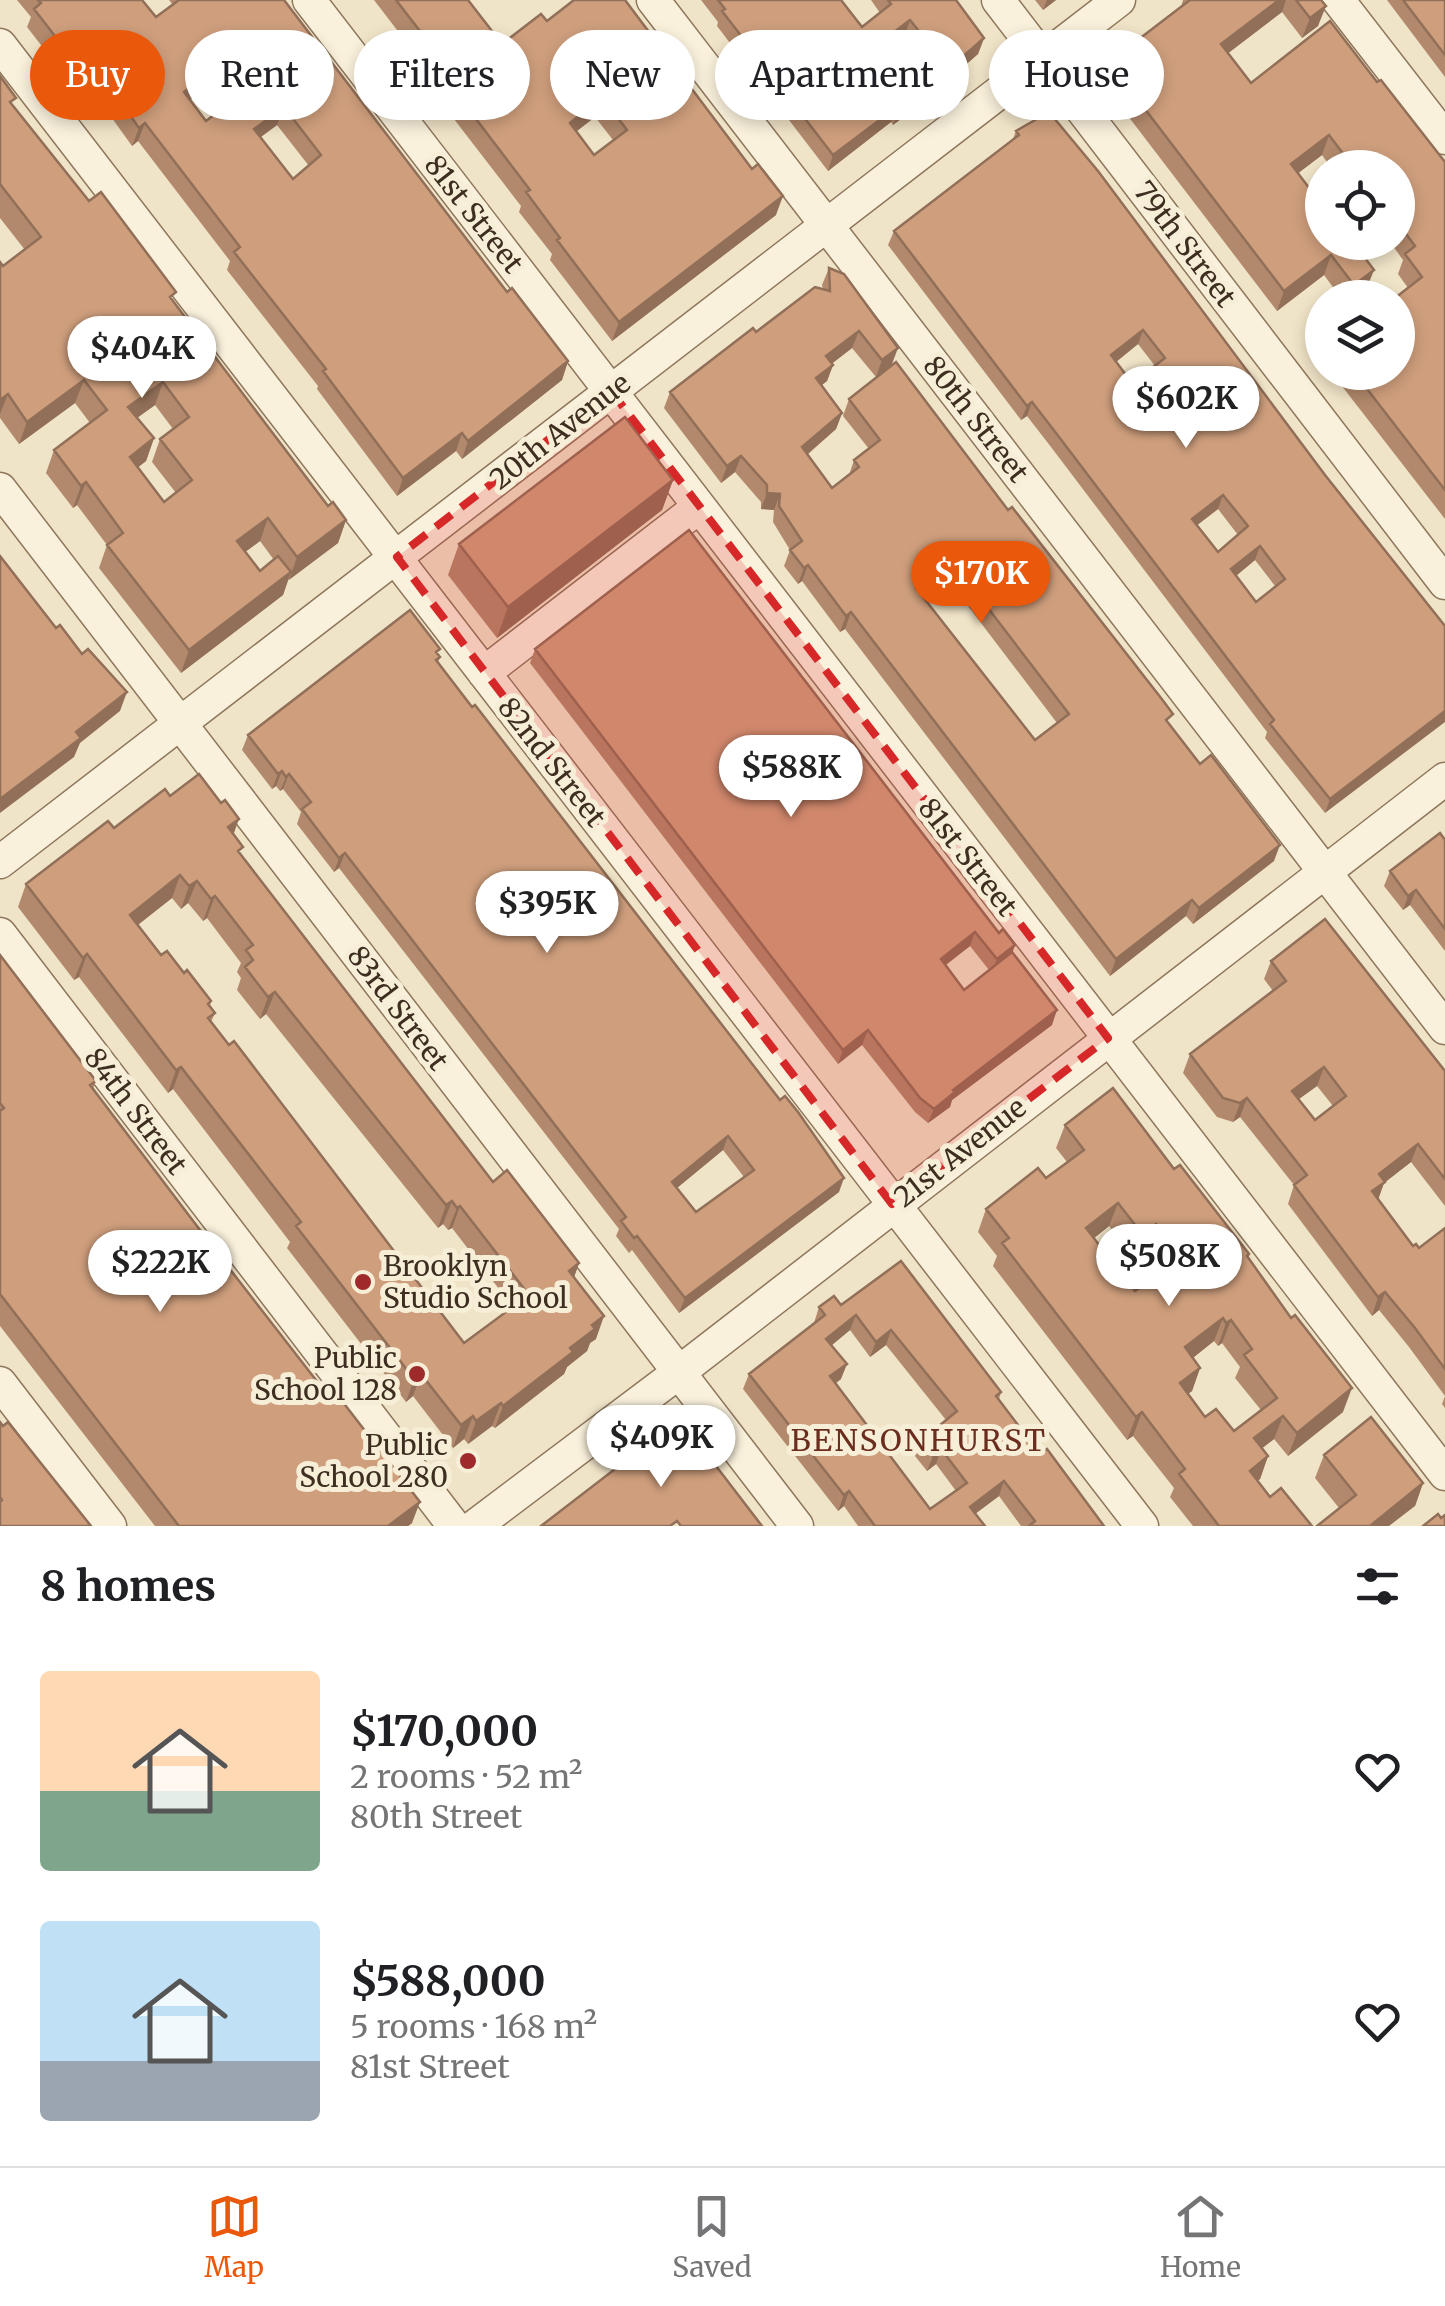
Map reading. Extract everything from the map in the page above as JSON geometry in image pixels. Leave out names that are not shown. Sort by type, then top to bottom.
[{"type":"street","name":"81st Street","points":[[309,0],[1445,1474]]},
{"type":"street","name":"80th Street","points":[[653,0],[1445,1028]]},
{"type":"street","name":"79th Street","points":[[998,0],[1021,30]]},
{"type":"street","name":"20th Avenue","points":[[1079,30],[1119,0]]},
{"type":"street","points":[[1338,0],[1445,138]]},
{"type":"street","name":"82nd Street","points":[[0,45],[1142,1526]]},
{"type":"street","name":"20th Avenue","points":[[0,862],[989,100]]},
{"type":"street","name":"79th Street","points":[[1090,120],[1445,583]]},
{"type":"street","name":"83rd Street","points":[[0,489],[796,1526]]},
{"type":"street","points":[[484,673],[698,507]]},
{"type":"street","name":"21st Avenue","points":[[475,1526],[1445,779]]},
{"type":"street","name":"84th Street","points":[[0,934],[454,1526]]},
{"type":"street","points":[[0,1383],[110,1526]]},
{"type":"highlighted area","points":[[611,391],[1108,1038],[892,1204],[397,557]]},
{"type":"building","points":[[38,0],[142,0],[156,17],[179,0],[284,0],[307,30],[185,30],[185,120],[266,120],[254,129],[293,179],[321,155],[294,120],[334,120],[334,65],[354,92],[354,120],[376,120],[507,292],[512,288],[568,361],[468,441],[462,433],[403,478],[323,371],[326,369],[234,252],[240,247],[145,123],[139,128],[133,120],[165,120],[165,30],[50,30],[34,9],[41,3]]},
{"type":"building","points":[[396,0],[468,0],[491,30],[419,30]]},
{"type":"building","points":[[574,0],[625,0],[648,30],[550,30],[550,120],[574,120],[570,123],[594,155],[627,130],[619,120],[695,120],[695,93],[752,169],[758,164],[783,196],[619,322],[557,240],[560,238],[526,192],[530,190],[477,120],[530,120],[530,30],[520,30],[541,14],[547,21]]},
{"type":"building","points":[[718,0],[841,0],[862,27],[891,4],[888,0],[956,0],[984,38],[969,51],[969,30],[918,30],[910,20],[897,30],[737,30],[722,11],[725,9]]},
{"type":"building","points":[[1190,0],[1279,0],[1221,44],[1251,83],[1330,21],[1445,162],[1445,490],[1368,390],[1415,390],[1415,282],[1422,277],[1409,260],[1415,260],[1415,150],[1340,150],[1329,135],[1291,164],[1305,182],[1305,260],[1324,260],[1284,291],[1153,120],[1164,120],[1164,30],[1151,30]]},
{"type":"building","points":[[1296,0],[1321,0],[1326,6],[1310,18]]},
{"type":"building","points":[[1403,0],[1445,0],[1445,55]]},
{"type":"building","points":[[0,76],[16,98],[10,102],[89,201],[101,192],[176,292],[170,297],[328,506],[333,502],[346,520],[297,557],[268,518],[237,541],[260,571],[278,556],[291,572],[189,650],[107,545],[123,533],[86,482],[81,486],[54,450],[107,410],[84,380],[27,422],[8,394],[0,400],[0,262],[3,266],[41,237],[0,184]],"holes":[[[163,382],[189,417],[160,439],[192,480],[164,502],[130,457],[154,438],[128,407]]]},
{"type":"building","points":[[806,120],[880,120],[833,155]]},
{"type":"building","points":[[1035,120],[1056,120],[1325,475],[1445,626],[1445,711],[1330,799],[1270,724],[1274,720],[1056,433],[1032,402],[1027,406],[894,231],[1019,135],[1016,131]],"holes":[[[1143,330],[1165,358],[1132,383],[1111,355]],[[1223,495],[1248,526],[1218,552],[1192,519]],[[1260,546],[1285,579],[1256,602],[1231,569]]]},
{"type":"building","points":[[1335,260],[1366,260],[1374,270],[1361,280],[1350,280]]},
{"type":"building","points":[[829,268],[844,274],[898,348],[882,360],[859,331],[826,356],[833,365],[816,378],[842,413],[802,447],[832,488],[859,467],[854,460],[880,440],[849,399],[896,362],[1008,510],[1012,507],[1161,698],[1173,714],[1166,720],[1200,764],[1211,755],[1280,845],[1199,908],[1192,900],[1116,959],[851,612],[846,616],[808,565],[804,568],[790,550],[802,541],[779,506],[780,494],[767,493],[767,485],[741,456],[727,466],[670,392],[753,328],[756,332],[815,287],[830,291]],"holes":[[[952,561],[1069,714],[1035,740],[916,588]]]},
{"type":"building","points":[[625,417],[673,480],[508,607],[459,544]]},
{"type":"building","points":[[689,530],[999,933],[1003,929],[1015,945],[997,959],[975,932],[941,959],[964,990],[1012,952],[1057,1010],[934,1109],[920,1098],[868,1030],[843,1050],[535,649]]},
{"type":"building","points":[[0,556],[56,628],[60,625],[82,654],[88,649],[127,692],[76,732],[81,738],[0,799]]},
{"type":"building","points":[[410,610],[440,649],[436,660],[472,707],[475,705],[780,1100],[785,1096],[798,1112],[844,1178],[685,1298],[621,1221],[626,1217],[345,853],[339,858],[302,809],[311,802],[289,774],[278,774],[248,735]],"holes":[[[728,1136],[754,1170],[696,1212],[672,1182]]]},
{"type":"building","points":[[199,774],[221,803],[225,800],[239,819],[228,827],[243,847],[238,851],[493,1182],[507,1170],[579,1263],[569,1271],[604,1316],[592,1325],[595,1329],[570,1348],[573,1352],[503,1406],[501,1403],[476,1421],[473,1416],[461,1425],[421,1374],[414,1379],[296,1226],[301,1222],[181,1067],[176,1070],[87,954],[83,958],[26,884],[108,821],[114,828],[165,789],[170,796]],"holes":[[[180,875],[189,886],[197,881],[211,899],[215,896],[253,945],[246,950],[253,960],[245,967],[268,997],[275,992],[446,1205],[452,1201],[457,1208],[460,1206],[529,1295],[464,1343],[234,1041],[229,1045],[208,1018],[215,1013],[208,1004],[211,1001],[187,970],[184,973],[167,951],[161,955],[130,915]]]},
{"type":"building","points":[[1440,833],[1445,840],[1445,929],[1416,890],[1408,896],[1390,871]]},
{"type":"building","points":[[1325,919],[1445,1071],[1445,1179],[1418,1144],[1379,1174],[1385,1182],[1372,1191],[1413,1246],[1419,1248],[1445,1228],[1445,1369],[1385,1292],[1378,1297],[1294,1185],[1307,1175],[1247,1098],[1240,1103],[1223,1098],[1190,1054],[1286,981],[1271,961]],"holes":[[[1324,1067],[1346,1096],[1315,1120],[1292,1091]]]},
{"type":"building","points":[[0,955],[96,1081],[90,1085],[222,1259],[326,1393],[332,1388],[420,1502],[388,1526],[179,1526],[0,1294],[0,1111],[4,1108],[0,1103]]},
{"type":"building","points":[[1113,1088],[1174,1169],[1180,1165],[1249,1254],[1291,1318],[1295,1315],[1352,1388],[1297,1433],[1283,1416],[1254,1438],[1268,1456],[1250,1471],[1270,1497],[1281,1488],[1312,1526],[1219,1526],[1179,1474],[1185,1469],[1142,1412],[1136,1417],[1002,1243],[1009,1238],[986,1209],[1038,1168],[1046,1178],[1084,1150],[1065,1125]],"holes":[[[1118,1203],[1143,1235],[1156,1224],[1181,1256],[1135,1291],[1086,1228]],[[1223,1318],[1226,1323],[1231,1320],[1252,1349],[1244,1355],[1277,1398],[1234,1431],[1216,1409],[1205,1417],[1180,1383],[1200,1368],[1185,1347]]]},
{"type":"building","points":[[901,1261],[1001,1392],[996,1396],[1040,1454],[1047,1449],[1104,1526],[1029,1526],[1035,1521],[1004,1481],[970,1507],[985,1526],[875,1526],[849,1491],[844,1495],[749,1374],[825,1315],[819,1307],[834,1296],[841,1305]],"holes":[[[856,1315],[876,1342],[891,1330],[957,1411],[921,1441],[933,1456],[941,1449],[967,1483],[930,1509],[830,1376],[847,1364],[826,1339]]]},
{"type":"building","points":[[1371,1417],[1423,1483],[1370,1526],[1317,1526],[1356,1495],[1324,1455]]},
{"type":"building","points":[[680,1419],[762,1526],[681,1526],[677,1521],[670,1526],[541,1526]]},
{"type":"building","points":[[0,1422],[3,1426],[8,1422],[91,1526],[0,1526]]},
{"type":"building","points":[[1438,1514],[1441,1518],[1445,1515],[1445,1526],[1423,1526]]},
{"type":"place","name":"Brooklyn Studio School","points":[[363,1282]]},
{"type":"place","name":"Public School 128","points":[[417,1374]]},
{"type":"place","name":"Public School 280","points":[[468,1461]]},
{"type":"district","name":"BENSONHURST","points":[[919,1440]]}]
